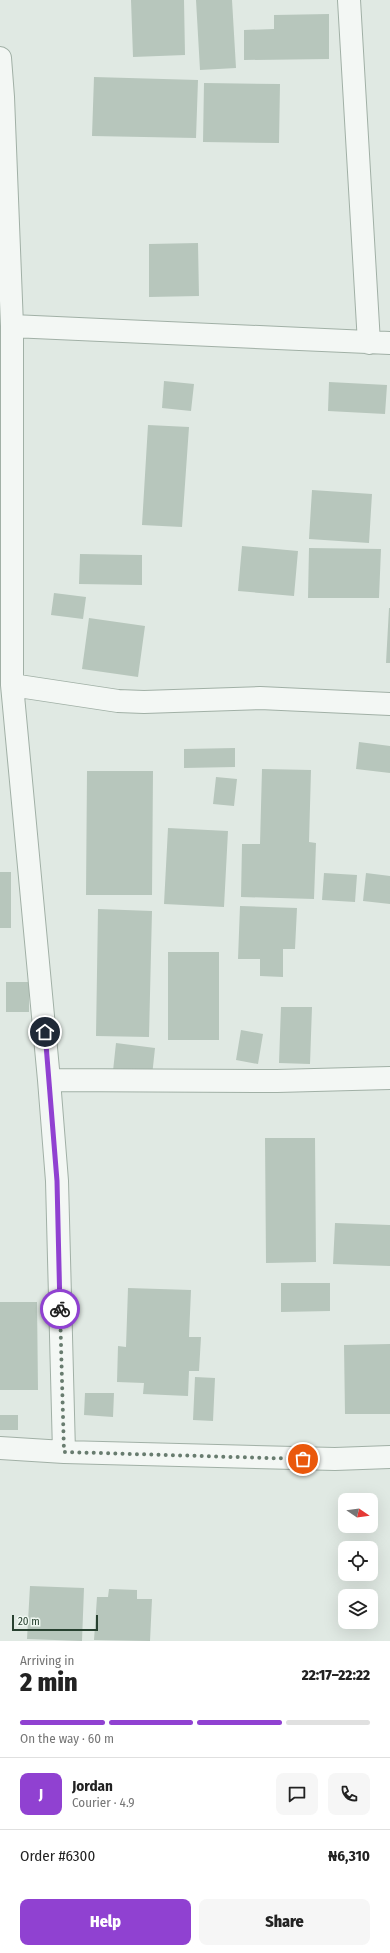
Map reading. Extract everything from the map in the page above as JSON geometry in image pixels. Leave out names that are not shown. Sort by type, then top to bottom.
[{"type":"street","points":[[350,0],[369,343]]},
{"type":"street","points":[[0,58],[12,326],[12,685],[57,1181],[64,1452]]},
{"type":"street","points":[[12,326],[390,343]]},
{"type":"street","points":[[12,685],[118,700],[144,702],[260,698],[390,704]]},
{"type":"street","points":[[49,1080],[277,1081],[390,1078]]},
{"type":"street","points":[[0,1448],[64,1452],[335,1460],[390,1458]]},
{"type":"building","points":[[131,0],[184,0],[185,55],[133,57]]},
{"type":"building","points":[[196,0],[232,0],[236,68],[200,70]]},
{"type":"building","points":[[329,14],[329,59],[244,60],[244,30],[274,29],[274,15]]},
{"type":"building","points":[[94,77],[198,80],[196,138],[92,136]]},
{"type":"building","points":[[204,83],[280,84],[279,143],[203,142]]},
{"type":"building","points":[[198,243],[199,296],[149,297],[149,244]]},
{"type":"building","points":[[164,381],[194,384],[191,411],[162,408]]},
{"type":"building","points":[[329,382],[387,385],[385,414],[328,411]]},
{"type":"building","points":[[148,425],[189,427],[182,527],[142,525]]},
{"type":"building","points":[[312,490],[372,494],[369,543],[309,539]]},
{"type":"building","points":[[242,546],[298,551],[294,596],[238,591]]},
{"type":"building","points":[[309,548],[381,549],[379,598],[308,598]]},
{"type":"building","points":[[80,554],[142,555],[142,585],[79,584]]},
{"type":"building","points":[[54,593],[86,597],[83,619],[51,615]]},
{"type":"building","points":[[389,608],[390,663],[386,663]]},
{"type":"building","points":[[89,618],[145,626],[138,677],[82,669]]},
{"type":"building","points":[[359,742],[390,746],[390,773],[356,769]]},
{"type":"building","points":[[235,748],[235,767],[184,768],[184,749]]},
{"type":"building","points":[[262,769],[311,770],[309,842],[316,843],[314,899],[241,897],[242,844],[260,844]]},
{"type":"building","points":[[87,771],[153,771],[152,895],[86,895]]},
{"type":"building","points":[[216,777],[237,779],[234,806],[213,804]]},
{"type":"building","points":[[168,828],[228,831],[224,907],[164,904]]},
{"type":"building","points":[[0,872],[11,872],[11,928],[0,928]]},
{"type":"building","points":[[324,873],[357,875],[355,902],[322,900]]},
{"type":"building","points":[[366,873],[390,876],[390,904],[363,901]]},
{"type":"building","points":[[240,906],[297,908],[295,949],[283,949],[283,977],[260,976],[260,959],[238,959]]},
{"type":"building","points":[[98,909],[152,911],[149,1037],[96,1036]]},
{"type":"building","points":[[168,952],[219,952],[219,1040],[168,1040]]},
{"type":"building","points":[[6,982],[29,982],[29,1012],[6,1012]]},
{"type":"building","points":[[281,1007],[312,1007],[310,1064],[279,1063]]},
{"type":"building","points":[[241,1030],[263,1034],[258,1064],[236,1060]]},
{"type":"building","points":[[116,1043],[155,1048],[152,1076],[113,1071]]},
{"type":"building","points":[[265,1138],[315,1138],[316,1262],[266,1263]]},
{"type":"building","points":[[335,1223],[390,1225],[390,1266],[333,1264]]},
{"type":"building","points":[[281,1283],[330,1283],[330,1311],[281,1312]]},
{"type":"building","points":[[128,1288],[191,1290],[189,1337],[201,1337],[199,1371],[189,1371],[188,1396],[143,1394],[144,1383],[117,1382],[118,1346],[126,1347]]},
{"type":"building","points":[[0,1302],[37,1302],[38,1390],[0,1390]]},
{"type":"building","points":[[390,1344],[390,1414],[345,1414],[344,1345]]},
{"type":"building","points":[[195,1377],[215,1378],[213,1421],[193,1420]]},
{"type":"building","points":[[85,1393],[114,1393],[113,1417],[84,1415]]},
{"type":"building","points":[[0,1415],[18,1415],[18,1430],[0,1430]]},
{"type":"building","points":[[30,1586],[84,1588],[82,1641],[27,1639]]},
{"type":"building","points":[[109,1589],[137,1590],[137,1599],[152,1599],[150,1641],[94,1640],[97,1597],[108,1597]]},
{"type":"way so far","points":[[60,1309],[64,1452],[303,1459]]},
{"type":"route","points":[[45,1032],[57,1181],[60,1309]]}]
